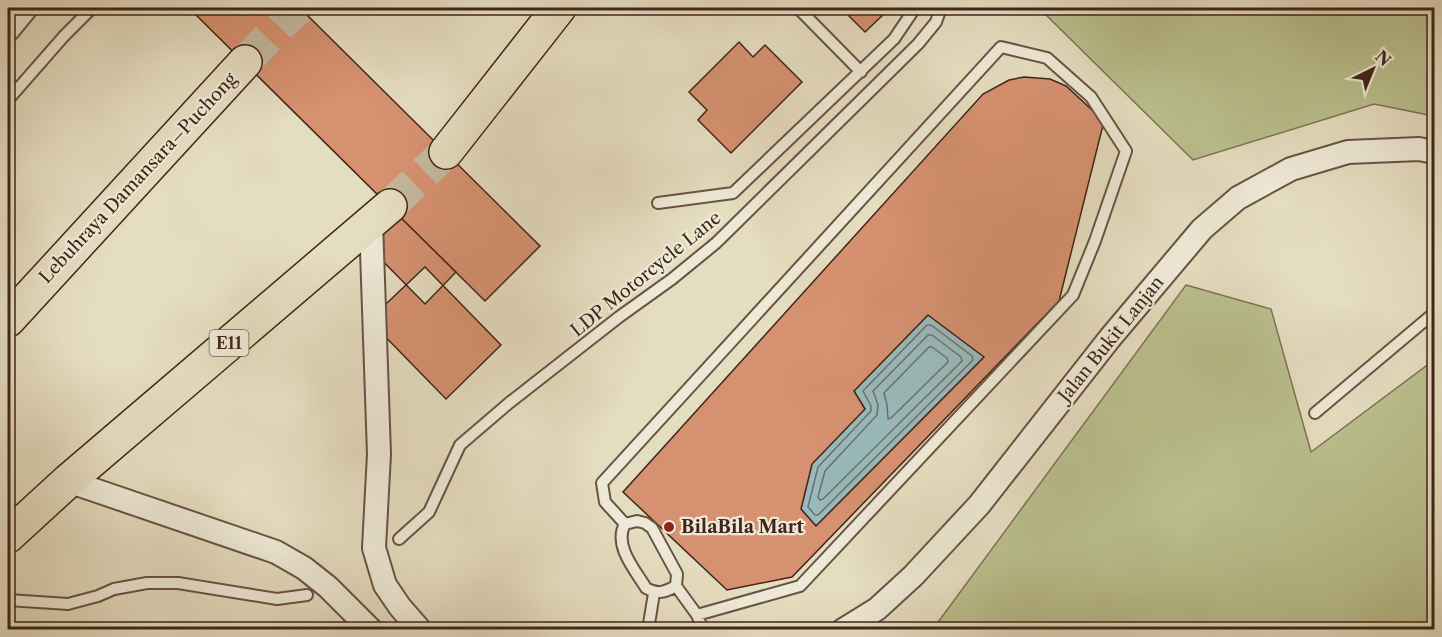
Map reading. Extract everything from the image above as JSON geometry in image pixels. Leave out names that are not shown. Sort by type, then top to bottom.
[{"type":"highway","points":[[446,152],[560,8]]},
{"type":"highway","name":"Lebuhraya Damansara–Puchong","points":[[8,320],[245,62]]},
{"type":"highway","name":"E11","points":[[8,536],[68,481],[381,214]]},
{"type":"street","points":[[8,30],[26,8]]},
{"type":"street","name":"Jalan Bukit Lanjan","points":[[843,630],[877,609],[913,576],[979,505],[1110,338],[1202,229],[1238,198],[1291,169],[1347,152],[1419,148],[1434,152]]},
{"type":"street","points":[[381,214],[379,454],[374,548],[385,585],[420,630]]},
{"type":"street","points":[[68,481],[276,552],[304,568],[328,587],[371,630]]},
{"type":"lane","points":[[8,100],[56,44],[92,8]]},
{"type":"lane","points":[[798,8],[861,72]]},
{"type":"lane","points":[[658,203],[733,193],[894,39],[915,8]]},
{"type":"lane","name":"LDP Motorcycle Lane","points":[[399,539],[429,512],[460,445],[509,403],[716,243],[918,44],[936,22],[941,8]]},
{"type":"lane","points":[[625,524],[605,502],[602,483],[1001,47],[1047,58],[1091,97],[1126,151],[1095,241],[1073,295],[800,586],[696,615]]},
{"type":"lane","points":[[1315,413],[1434,313]]},
{"type":"lane","points":[[676,586],[663,593],[654,593],[646,588],[620,542],[620,532],[625,524],[637,521],[652,528],[677,574],[676,586],[696,615],[703,630]]},
{"type":"lane","points":[[8,600],[68,604],[98,596],[114,588],[147,583],[178,583],[277,599],[307,595]]},
{"type":"lane","points":[[648,630],[654,593]]},
{"type":"green space","points":[[1039,8],[1434,8],[1434,116],[1374,104],[1193,160]]},
{"type":"green space","points":[[1186,285],[1271,309],[1311,452],[1434,360],[1434,629],[933,629]]},
{"type":"water","points":[[928,315],[984,357],[816,526],[801,509],[812,464],[865,409],[854,391]]},
{"type":"building","points":[[189,8],[300,8],[540,246],[485,301]]},
{"type":"building","points":[[841,8],[881,8],[886,12],[865,32]]},
{"type":"building","points":[[739,42],[753,57],[765,45],[802,82],[731,153],[698,120],[707,110],[689,92]]},
{"type":"building","points":[[1024,77],[1050,79],[1066,86],[1104,121],[1059,301],[792,577],[727,590],[623,492],[983,94],[1009,80]],"holes":[[[928,315],[984,357],[816,526],[801,509],[812,464],[865,409],[854,391]]]},
{"type":"building","points":[[392,209],[456,272],[425,304],[361,239]]},
{"type":"building","points":[[425,267],[501,345],[446,399],[369,320]]},
{"type":"tunnel","points":[[245,62],[299,8]]},
{"type":"tunnel","points":[[390,206],[446,152]]},
{"type":"place","name":"BilaBila Mart","points":[[669,527]]}]
